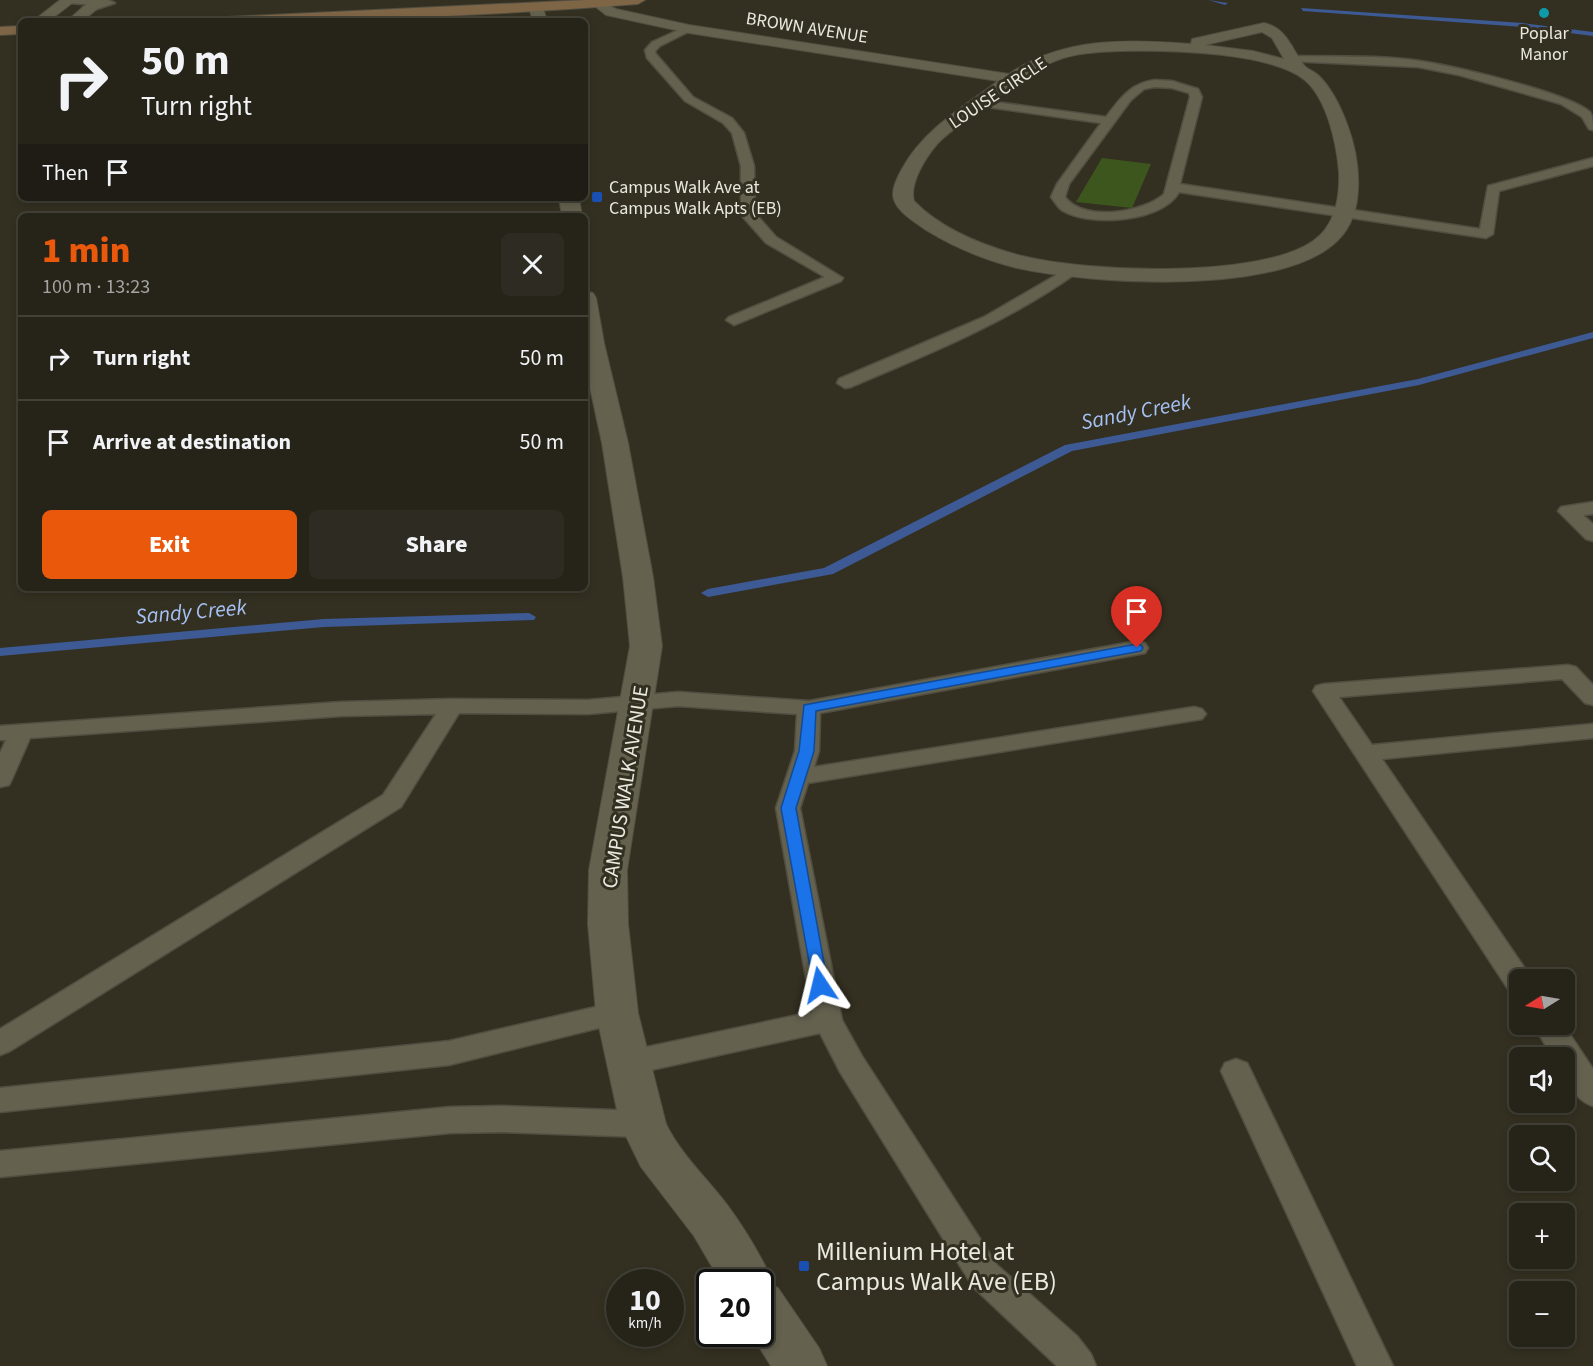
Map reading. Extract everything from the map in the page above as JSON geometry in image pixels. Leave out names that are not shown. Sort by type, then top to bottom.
[{"type":"street","points":[[44,18],[69,0]]},
{"type":"street","points":[[77,18],[100,0]]},
{"type":"street","points":[[360,18],[538,14],[638,0]]},
{"type":"street","name":"BROWN AVENUE","points":[[599,4],[611,12],[689,29],[1013,79]]},
{"type":"street","points":[[1264,27],[1270,12]]},
{"type":"street","points":[[1175,46],[1264,27],[1278,35],[1295,64]]},
{"type":"street","points":[[0,31],[18,30]]},
{"type":"street","name":"LOUISE CIRCLE","points":[[1175,46],[1295,64],[1317,81],[1341,131],[1350,181],[1350,193],[1333,235],[1322,245],[1307,252],[1252,268],[1220,272],[1133,275],[1070,271],[1016,260],[973,247],[933,226],[904,201],[902,192],[911,171],[927,145],[944,129],[1013,79],[1049,58],[1108,48],[1175,46]]},
{"type":"street","name":"CAMPUS WALK AVENUE","points":[[588,317],[615,443],[638,577],[646,646],[638,701],[618,800],[608,870],[608,924],[617,1013],[643,1124],[657,1153],[711,1221],[740,1269]]},
{"type":"street","points":[[774,1325],[801,1366]]},
{"type":"lane","points":[[69,0],[100,0]]},
{"type":"lane","points":[[689,29],[656,44],[650,50],[651,59],[668,74],[680,91],[697,105],[729,122],[737,133],[744,151],[748,178],[748,214],[771,240],[836,278],[734,320]]},
{"type":"lane","points":[[1295,64],[1418,64],[1461,72],[1565,102],[1586,115],[1593,126]]},
{"type":"lane","points":[[1168,84],[1194,91],[1196,97],[1175,174],[1174,187],[1168,199],[1148,210],[1121,215],[1093,214],[1066,207],[1058,197],[1063,184],[1109,121],[1134,90],[1141,86],[1168,84]]},
{"type":"lane","points":[[980,103],[1109,121]]},
{"type":"lane","points":[[1174,187],[1486,234],[1493,189],[1593,162]]},
{"type":"lane","points":[[845,383],[980,327],[1015,309],[1070,271]]},
{"type":"lane","points":[[1593,508],[1568,511],[1593,535]]},
{"type":"lane","points":[[0,779],[11,732],[341,709],[452,706],[588,707],[678,699],[809,708],[1137,648]]},
{"type":"lane","points":[[1510,969],[1324,691],[1568,672],[1593,698]]},
{"type":"lane","points":[[0,1043],[392,801],[452,706]]},
{"type":"lane","points":[[809,708],[807,751],[788,808],[828,1020],[850,1064],[985,1276],[1065,1348],[1078,1366]]},
{"type":"lane","points":[[798,777],[1194,714]]},
{"type":"lane","points":[[1365,753],[1593,731]]},
{"type":"lane","points":[[0,1100],[449,1053],[617,1013]]},
{"type":"lane","points":[[628,1063],[828,1020]]},
{"type":"lane","points":[[1554,1035],[1593,1094]]},
{"type":"lane","points":[[1236,1071],[1375,1366]]},
{"type":"lane","points":[[0,1164],[450,1120],[502,1119],[643,1124]]},
{"type":"green space","points":[[1102,158],[1151,164],[1132,208],[1076,202]]},
{"type":"waterway","points":[[1211,0],[1225,3]]},
{"type":"waterway","points":[[1303,9],[1523,25],[1593,34]]},
{"type":"waterway","name":"Sandy Creek","points":[[708,593],[828,571],[1069,448],[1419,382],[1593,335]]},
{"type":"waterway","name":"Sandy Creek","points":[[0,652],[324,623],[529,617]]},
{"type":"place","name":"Poplar Manor","points":[[1544,13]]},
{"type":"place","name":"Campus Walk Ave at Campus Walk Apts (EB)","points":[[597,197]]},
{"type":"place","name":"Millenium Hotel at Campus Walk Ave (EB)","points":[[804,1266]]},
{"type":"route","points":[[820,985],[788,808],[807,751],[809,708],[1137,648]]}]
